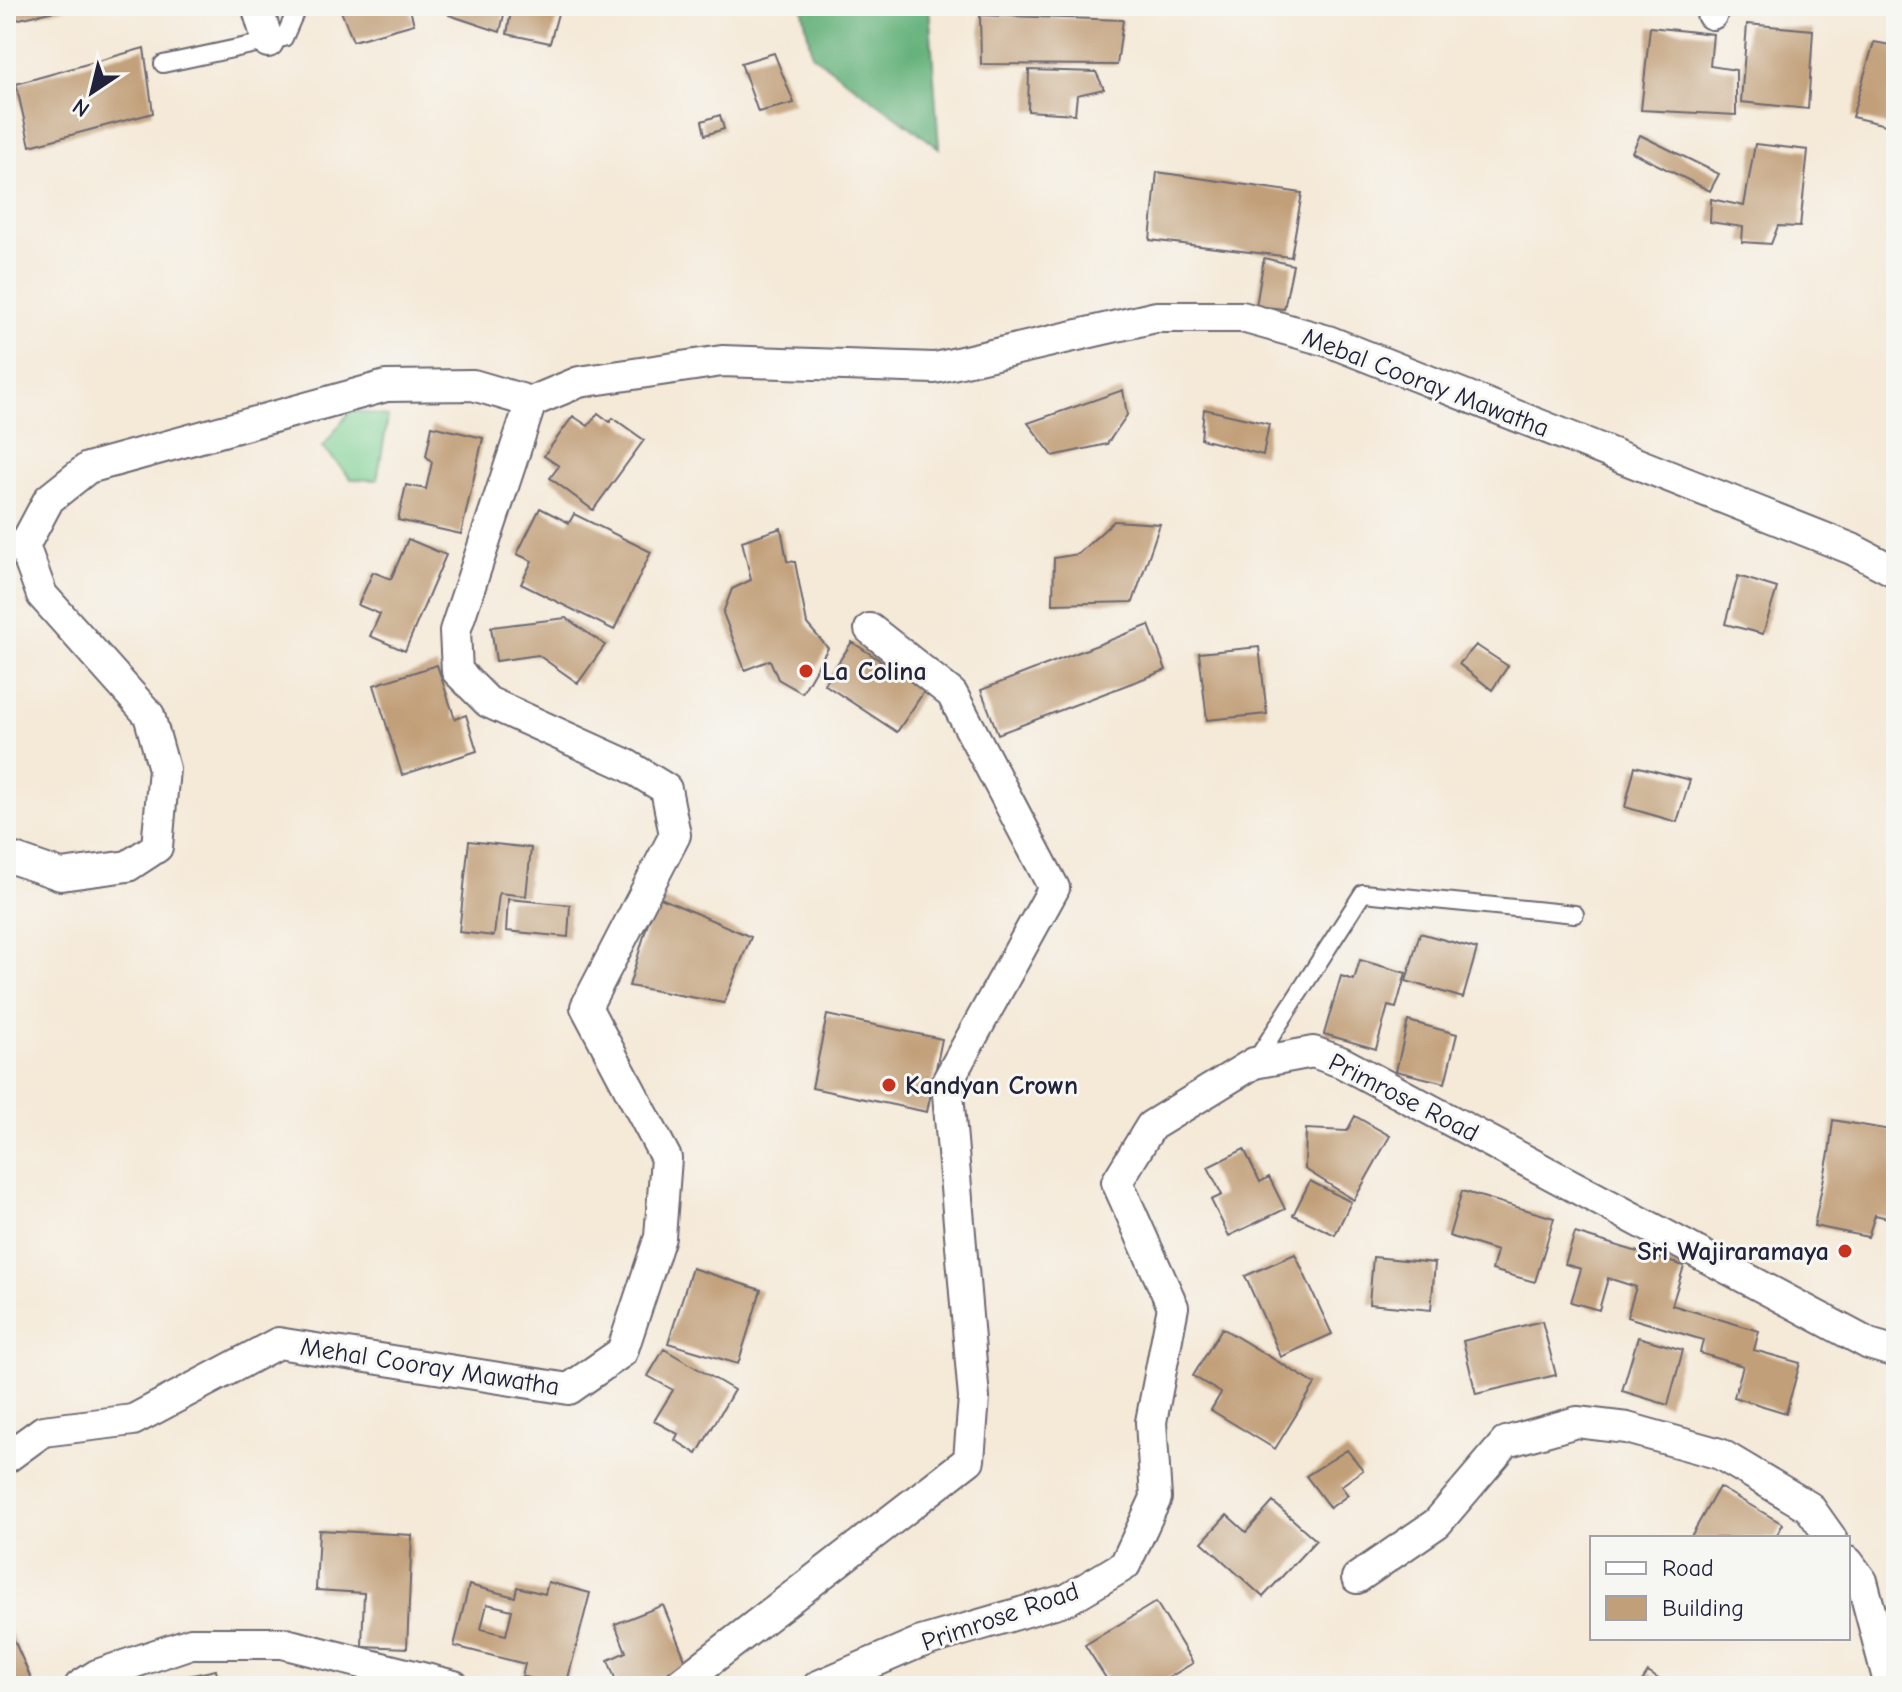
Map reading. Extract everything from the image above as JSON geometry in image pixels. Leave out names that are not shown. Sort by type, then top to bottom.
[{"type":"street","points":[[257,6],[268,42]]},
{"type":"street","name":"Mebal Cooray Mawatha","points":[[531,402],[579,382],[722,361],[935,368],[1156,317],[1242,317],[1328,341],[1852,549],[1896,572]]},
{"type":"street","points":[[6,856],[61,875],[128,866],[157,847],[164,769],[149,715],[42,595],[24,546],[49,499],[88,468],[386,386],[473,385],[531,402]]},
{"type":"street","name":"Mehal Cooray Mawatha","points":[[6,1458],[43,1431],[133,1420],[278,1343],[569,1389],[622,1352],[660,1237],[666,1158],[586,1007],[675,835],[666,789],[627,765],[488,702],[457,671],[455,631],[531,402]]},
{"type":"street","points":[[677,1686],[969,1460],[974,1398],[947,1082],[1054,888],[952,694],[870,629]]},
{"type":"street","name":"Primrose Road","points":[[818,1686],[918,1643],[1068,1599],[1125,1565],[1156,1498],[1151,1422],[1173,1307],[1117,1182],[1151,1126],[1254,1063],[1313,1052],[1341,1062],[1869,1344],[1896,1352]]},
{"type":"street","points":[[1357,1578],[1437,1523],[1506,1442],[1577,1422],[1627,1428],[1720,1454],[1809,1507],[1830,1536]]},
{"type":"street","points":[[1850,1565],[1862,1581],[1890,1686]]},
{"type":"street","points":[[80,1686],[97,1675],[191,1643],[282,1643],[452,1686]]},
{"type":"lane","points":[[163,64],[284,38],[298,6]]},
{"type":"lane","points":[[1254,1063],[1363,893],[1575,914]]},
{"type":"green space","points":[[802,6],[929,6],[939,148],[812,55]]},
{"type":"green space","points":[[351,410],[388,417],[377,480],[351,479],[323,447]]},
{"type":"building","points":[[6,6],[72,6],[72,7],[6,22]]},
{"type":"building","points":[[339,6],[409,6],[414,24],[353,41]]},
{"type":"building","points":[[452,6],[506,6],[500,32],[449,15]]},
{"type":"building","points":[[512,6],[560,6],[550,43],[507,34]]},
{"type":"building","points":[[980,15],[1123,20],[1117,65],[981,64]]},
{"type":"building","points":[[1747,24],[1813,30],[1808,109],[1741,102]]},
{"type":"building","points":[[1650,27],[1713,34],[1710,66],[1736,70],[1736,115],[1641,110]]},
{"type":"building","points":[[1874,42],[1896,46],[1896,106],[1890,126],[1852,117]]},
{"type":"building","points":[[144,48],[153,113],[30,146],[16,84]]},
{"type":"building","points":[[774,53],[794,103],[758,112],[741,63]]},
{"type":"building","points":[[1029,70],[1096,72],[1104,89],[1077,95],[1075,114],[1028,111]]},
{"type":"building","points":[[720,115],[724,129],[705,135],[702,121]]},
{"type":"building","points":[[1640,135],[1719,174],[1710,191],[1632,152]]},
{"type":"building","points":[[1755,144],[1808,150],[1800,227],[1778,226],[1771,244],[1742,242],[1743,227],[1710,222],[1711,199],[1744,206]]},
{"type":"building","points":[[1157,172],[1302,193],[1291,257],[1150,240]]},
{"type":"building","points":[[1264,258],[1293,265],[1284,309],[1256,306]]},
{"type":"building","points":[[1123,390],[1127,415],[1107,444],[1053,456],[1028,423]]},
{"type":"building","points":[[1204,409],[1269,424],[1263,455],[1201,439]]},
{"type":"building","points":[[598,413],[610,422],[613,418],[644,440],[593,510],[550,478],[559,466],[544,456],[573,416],[588,426]]},
{"type":"building","points":[[432,426],[483,438],[461,534],[398,520],[406,485],[426,489],[432,462],[426,456]]},
{"type":"building","points":[[540,508],[569,523],[574,514],[651,552],[614,630],[521,584],[532,561],[517,554]]},
{"type":"building","points":[[1114,521],[1160,524],[1133,602],[1053,604],[1054,558],[1078,554]]},
{"type":"building","points":[[781,528],[787,561],[795,562],[807,624],[828,648],[802,693],[778,679],[770,660],[745,670],[723,613],[732,589],[751,580],[742,541]]},
{"type":"building","points":[[408,539],[446,555],[405,651],[370,636],[380,614],[358,605],[373,572],[391,579]]},
{"type":"building","points":[[1738,576],[1777,588],[1763,634],[1725,624]]},
{"type":"building","points":[[566,618],[605,645],[578,683],[538,655],[496,661],[491,627]]},
{"type":"building","points":[[1149,625],[1166,670],[998,734],[981,690]]},
{"type":"building","points":[[852,642],[925,690],[897,732],[824,684]]},
{"type":"building","points":[[1476,645],[1508,666],[1492,690],[1459,664]]},
{"type":"building","points":[[1259,647],[1267,714],[1207,720],[1199,653]]},
{"type":"building","points":[[437,665],[455,719],[466,715],[477,751],[402,775],[374,685]]},
{"type":"building","points":[[1635,766],[1690,780],[1677,822],[1625,807]]},
{"type":"building","points":[[469,841],[531,848],[526,896],[499,893],[494,936],[459,932]]},
{"type":"building","points":[[656,896],[751,937],[724,1003],[629,986]]},
{"type":"building","points":[[508,899],[570,905],[568,937],[506,931]]},
{"type":"building","points":[[1420,933],[1477,949],[1463,998],[1406,981]]},
{"type":"building","points":[[1360,960],[1406,973],[1396,1008],[1388,1006],[1376,1049],[1324,1034],[1341,976],[1354,980]]},
{"type":"building","points":[[827,1015],[942,1039],[927,1112],[812,1088]]},
{"type":"building","points":[[1408,1021],[1457,1034],[1445,1083],[1396,1071]]},
{"type":"building","points":[[1355,1116],[1390,1136],[1354,1200],[1305,1169],[1306,1129],[1347,1131]]},
{"type":"building","points":[[1833,1120],[1896,1131],[1896,1220],[1875,1215],[1868,1237],[1814,1226]]},
{"type":"building","points":[[1244,1149],[1260,1182],[1269,1177],[1285,1209],[1229,1236],[1211,1200],[1222,1195],[1208,1167]]},
{"type":"building","points":[[1310,1181],[1351,1202],[1335,1235],[1293,1215]]},
{"type":"building","points":[[1462,1191],[1554,1218],[1535,1282],[1492,1270],[1497,1251],[1449,1236]]},
{"type":"building","points":[[1575,1233],[1684,1266],[1672,1305],[1759,1331],[1754,1350],[1800,1363],[1786,1413],[1734,1397],[1743,1366],[1700,1353],[1703,1340],[1627,1317],[1636,1287],[1608,1278],[1599,1310],[1571,1302],[1581,1269],[1565,1264]]},
{"type":"building","points":[[1295,1254],[1332,1334],[1281,1357],[1245,1276]]},
{"type":"building","points":[[1373,1257],[1435,1263],[1431,1310],[1369,1304]]},
{"type":"building","points":[[692,1268],[761,1290],[738,1364],[668,1343]]},
{"type":"building","points":[[1542,1321],[1556,1375],[1476,1394],[1463,1341]]},
{"type":"building","points":[[1222,1328],[1315,1384],[1275,1449],[1211,1410],[1221,1393],[1193,1376]]},
{"type":"building","points":[[1638,1337],[1683,1350],[1668,1405],[1622,1391]]},
{"type":"building","points":[[664,1349],[734,1390],[697,1454],[675,1440],[678,1434],[654,1421],[673,1390],[648,1376]]},
{"type":"building","points":[[1347,1450],[1363,1470],[1341,1486],[1348,1495],[1330,1508],[1306,1476]]},
{"type":"building","points":[[1719,1487],[1783,1524],[1776,1536],[1691,1536]]},
{"type":"building","points":[[1273,1502],[1316,1540],[1263,1597],[1202,1542],[1227,1515],[1246,1532]]},
{"type":"building","points":[[319,1530],[412,1535],[407,1648],[362,1646],[364,1593],[316,1590]]},
{"type":"building","points":[[548,1582],[590,1593],[566,1686],[522,1676],[525,1664],[454,1646],[469,1585],[515,1597],[517,1587],[545,1594]],"holes":[[[487,1604],[512,1610],[506,1635],[481,1629]]]},
{"type":"building","points":[[1156,1602],[1193,1663],[1155,1686],[1111,1686],[1085,1645]]},
{"type":"building","points":[[663,1605],[688,1666],[636,1686],[618,1686],[608,1660],[626,1652],[615,1624]]},
{"type":"building","points":[[6,1622],[26,1667],[34,1686],[6,1686]]},
{"type":"building","points":[[216,1670],[219,1686],[145,1686],[145,1685]]},
{"type":"building","points":[[1648,1672],[1669,1686],[1639,1686]]},
{"type":"place","name":"La Colina","points":[[806,671]]},
{"type":"place","name":"Kandyan Crown","points":[[889,1085]]},
{"type":"place","name":"Sri Wajiraramaya","points":[[1845,1251]]}]
